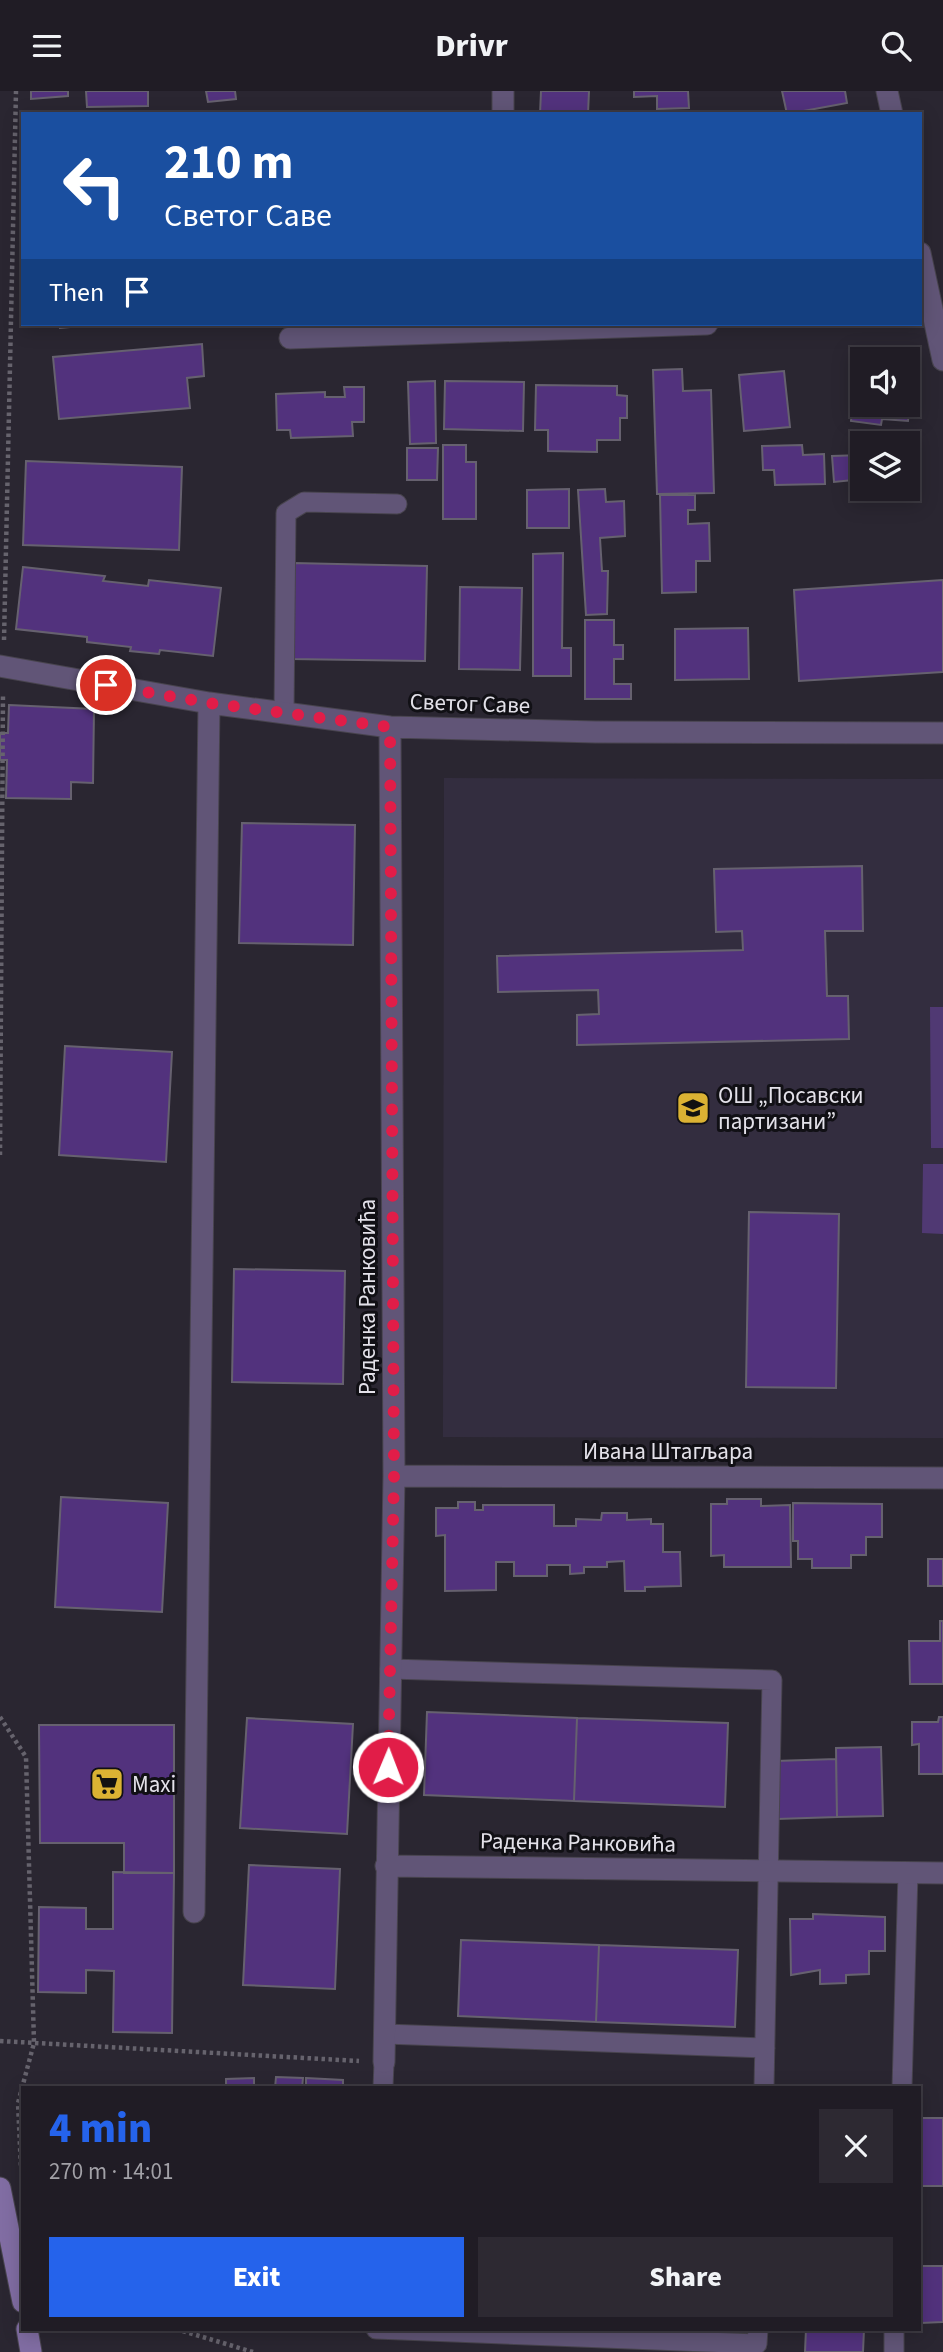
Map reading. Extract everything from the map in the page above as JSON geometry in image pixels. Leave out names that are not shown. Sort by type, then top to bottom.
[{"type":"street","points":[[503,91],[503,112]]},
{"type":"street","points":[[922,271],[927,316],[943,360]]},
{"type":"street","points":[[290,338],[647,326]]},
{"type":"street","name":"Светог Саве","points":[[2,666],[209,703],[390,727],[596,732],[943,733]]},
{"type":"street","points":[[194,1912],[209,703]]},
{"type":"street","name":"Раденка Ранковића","points":[[384,2062],[394,1476],[390,727]]},
{"type":"street","name":"Ивана Штагљара","points":[[394,1476],[943,1478]]},
{"type":"street","name":"Раденка Ранковића","points":[[386,1866],[943,1873]]},
{"type":"street","points":[[0,2188],[21,2292]]},
{"type":"street","points":[[27,2331],[31,2352]]},
{"type":"lane","points":[[284,713],[286,513],[304,502],[397,505]]},
{"type":"lane","points":[[390,1669],[772,1680],[764,2086]]},
{"type":"lane","points":[[901,2086],[908,1872]]},
{"type":"lane","points":[[386,2033],[765,2048]]},
{"type":"lane","name":"Раденка Ранковића","points":[[383,2086],[384,2062]]},
{"type":"lane","points":[[427,2331],[757,2344],[758,2331]]},
{"type":"lane","points":[[894,2331],[894,2352]]},
{"type":"path","points":[[0,1155],[2,666],[16,91]]},
{"type":"path","points":[[0,1717],[26,1757],[34,2043],[23,2086]]},
{"type":"path","points":[[0,2041],[384,2062]]},
{"type":"path","points":[[21,2092],[18,2103],[21,2161]]},
{"type":"path","points":[[183,2331],[253,2352]]},
{"type":"shaded area","name":"ОШ „Посавски партизани”","points":[[444,778],[943,779],[943,1438],[443,1437]]},
{"type":"shaded area","points":[[930,1007],[943,1007],[943,1148],[931,1148]]},
{"type":"shaded area","points":[[923,1164],[943,1164],[943,1234],[922,1233]]},
{"type":"building","points":[[31,91],[68,91],[68,96],[31,99]]},
{"type":"building","points":[[86,91],[148,91],[148,106],[87,107]]},
{"type":"building","points":[[206,91],[235,91],[236,99],[208,102]]},
{"type":"building","points":[[541,91],[589,91],[588,112],[540,112]]},
{"type":"building","points":[[634,91],[688,91],[689,108],[657,109],[657,96],[634,97]]},
{"type":"building","points":[[782,91],[845,91],[847,103],[787,112]]},
{"type":"building","points":[[202,344],[204,376],[187,378],[190,408],[59,419],[53,357]]},
{"type":"building","points":[[682,369],[683,391],[711,390],[714,493],[657,494],[653,370]]},
{"type":"building","points":[[784,371],[790,427],[744,431],[739,375]]},
{"type":"building","points":[[435,381],[436,443],[410,444],[408,382]]},
{"type":"building","points":[[445,381],[524,382],[523,431],[444,429]]},
{"type":"building","points":[[536,385],[617,386],[617,395],[627,396],[627,418],[620,418],[620,440],[597,440],[597,452],[548,451],[548,430],[535,430]]},
{"type":"building","points":[[344,387],[364,387],[364,422],[352,422],[353,436],[291,438],[290,430],[277,430],[276,394],[325,392],[325,397],[345,397]]},
{"type":"building","points":[[851,417],[908,417],[908,421],[882,419],[881,425],[851,421]]},
{"type":"building","points":[[443,445],[466,445],[466,462],[476,462],[476,519],[443,519]]},
{"type":"building","points":[[802,445],[803,455],[824,454],[825,484],[775,485],[774,470],[763,470],[762,446]]},
{"type":"building","points":[[407,448],[438,448],[437,480],[407,480]]},
{"type":"building","points":[[850,455],[850,480],[834,482],[832,456]]},
{"type":"building","points":[[26,461],[182,467],[179,550],[23,545]]},
{"type":"building","points":[[569,489],[569,528],[527,528],[527,490]]},
{"type":"building","points":[[605,489],[606,502],[624,501],[625,536],[600,538],[602,571],[608,571],[607,614],[586,615],[578,490]]},
{"type":"building","points":[[660,495],[695,495],[695,510],[688,510],[688,524],[709,523],[710,561],[696,561],[696,592],[662,593]]},
{"type":"building","points":[[563,553],[562,648],[571,648],[571,676],[533,676],[533,554]]},
{"type":"building","points":[[293,563],[427,566],[425,661],[291,659]]},
{"type":"building","points":[[23,567],[105,576],[103,581],[148,586],[149,580],[221,588],[213,656],[160,650],[159,654],[130,651],[131,647],[87,642],[87,637],[16,629]]},
{"type":"building","points":[[943,580],[943,672],[799,681],[794,590]]},
{"type":"building","points":[[460,587],[522,588],[520,670],[459,669]]},
{"type":"building","points":[[585,620],[614,620],[614,645],[623,645],[623,659],[614,659],[614,684],[631,684],[631,699],[585,699]]},
{"type":"building","points":[[748,628],[749,679],[675,680],[675,629]]},
{"type":"building","points":[[9,705],[94,709],[93,783],[71,782],[71,799],[6,798],[7,760],[0,760],[0,733],[8,733]]},
{"type":"building","points":[[242,823],[355,825],[353,945],[239,943]]},
{"type":"building","points":[[862,866],[863,931],[825,931],[827,996],[848,996],[849,1039],[577,1045],[577,1015],[599,1014],[598,990],[498,992],[497,956],[743,950],[742,931],[716,932],[714,869]]},
{"type":"building","points":[[65,1046],[172,1052],[166,1162],[59,1155]]},
{"type":"building","points":[[749,1212],[839,1214],[836,1388],[746,1387]]},
{"type":"building","points":[[234,1269],[345,1271],[343,1384],[232,1382]]},
{"type":"building","points":[[61,1497],[168,1503],[162,1612],[55,1607]]},
{"type":"building","points":[[727,1499],[761,1499],[761,1506],[790,1505],[791,1567],[724,1567],[724,1555],[711,1556],[711,1504],[727,1504]]},
{"type":"building","points":[[458,1502],[475,1502],[475,1510],[483,1510],[483,1505],[554,1505],[554,1526],[576,1526],[576,1519],[601,1520],[602,1513],[627,1513],[627,1520],[651,1519],[651,1524],[663,1524],[663,1552],[680,1552],[681,1586],[645,1587],[645,1591],[625,1591],[624,1561],[607,1562],[607,1567],[584,1567],[584,1573],[570,1574],[570,1565],[547,1565],[547,1576],[514,1576],[514,1562],[496,1562],[496,1590],[445,1591],[445,1535],[436,1536],[436,1508],[458,1508]]},
{"type":"building","points":[[793,1503],[882,1504],[882,1537],[866,1537],[866,1555],[851,1555],[851,1568],[812,1568],[812,1559],[798,1559],[798,1541],[793,1541]]},
{"type":"building","points":[[928,1559],[943,1559],[943,1586],[928,1586]]},
{"type":"building","points":[[940,1621],[943,1621],[943,1684],[910,1684],[909,1641],[940,1641]]},
{"type":"building","points":[[427,1712],[577,1718],[574,1801],[424,1795]]},
{"type":"building","points":[[939,1717],[943,1717],[943,1774],[919,1774],[919,1744],[912,1745],[912,1722],[938,1722]]},
{"type":"building","points":[[247,1718],[353,1724],[347,1834],[240,1828]]},
{"type":"building","points":[[577,1718],[728,1723],[725,1807],[574,1801]]},
{"type":"building","name":"Maxi","points":[[39,1725],[174,1725],[174,1873],[124,1873],[124,1843],[40,1843]]},
{"type":"building","points":[[881,1747],[883,1816],[837,1817],[836,1748]]},
{"type":"building","points":[[836,1759],[837,1817],[777,1819],[775,1761]]},
{"type":"building","points":[[249,1865],[340,1869],[335,1989],[243,1985]]},
{"type":"building","points":[[113,1872],[174,1873],[172,2033],[113,2032],[114,1971],[86,1970],[86,1993],[38,1992],[39,1907],[86,1908],[86,1929],[113,1929]]},
{"type":"building","points":[[813,1914],[885,1917],[885,1951],[869,1951],[869,1974],[846,1975],[846,1983],[820,1984],[820,1970],[791,1975],[790,1919],[813,1919]]},
{"type":"building","points":[[461,1940],[599,1945],[596,2022],[458,2016]]},
{"type":"building","points":[[599,1945],[738,1950],[735,2027],[596,2022]]},
{"type":"building","points":[[276,2077],[303,2078],[302,2086],[275,2086]]},
{"type":"building","points":[[254,2078],[254,2086],[226,2086],[226,2079]]},
{"type":"building","points":[[306,2078],[343,2080],[343,2086],[306,2086]]},
{"type":"building","points":[[921,2118],[943,2118],[943,2186],[921,2186]]},
{"type":"building","points":[[921,2266],[943,2266],[943,2322],[921,2323]]},
{"type":"building","points":[[806,2331],[864,2331],[863,2352],[805,2352]]},
{"type":"place","name":"ОШ „Посавски партизани”","points":[[693,1108]]},
{"type":"place","name":"Maxi","points":[[107,1784]]},
{"type":"route","points":[[106,685],[209,703],[390,727],[394,1476],[388,1767]]}]
